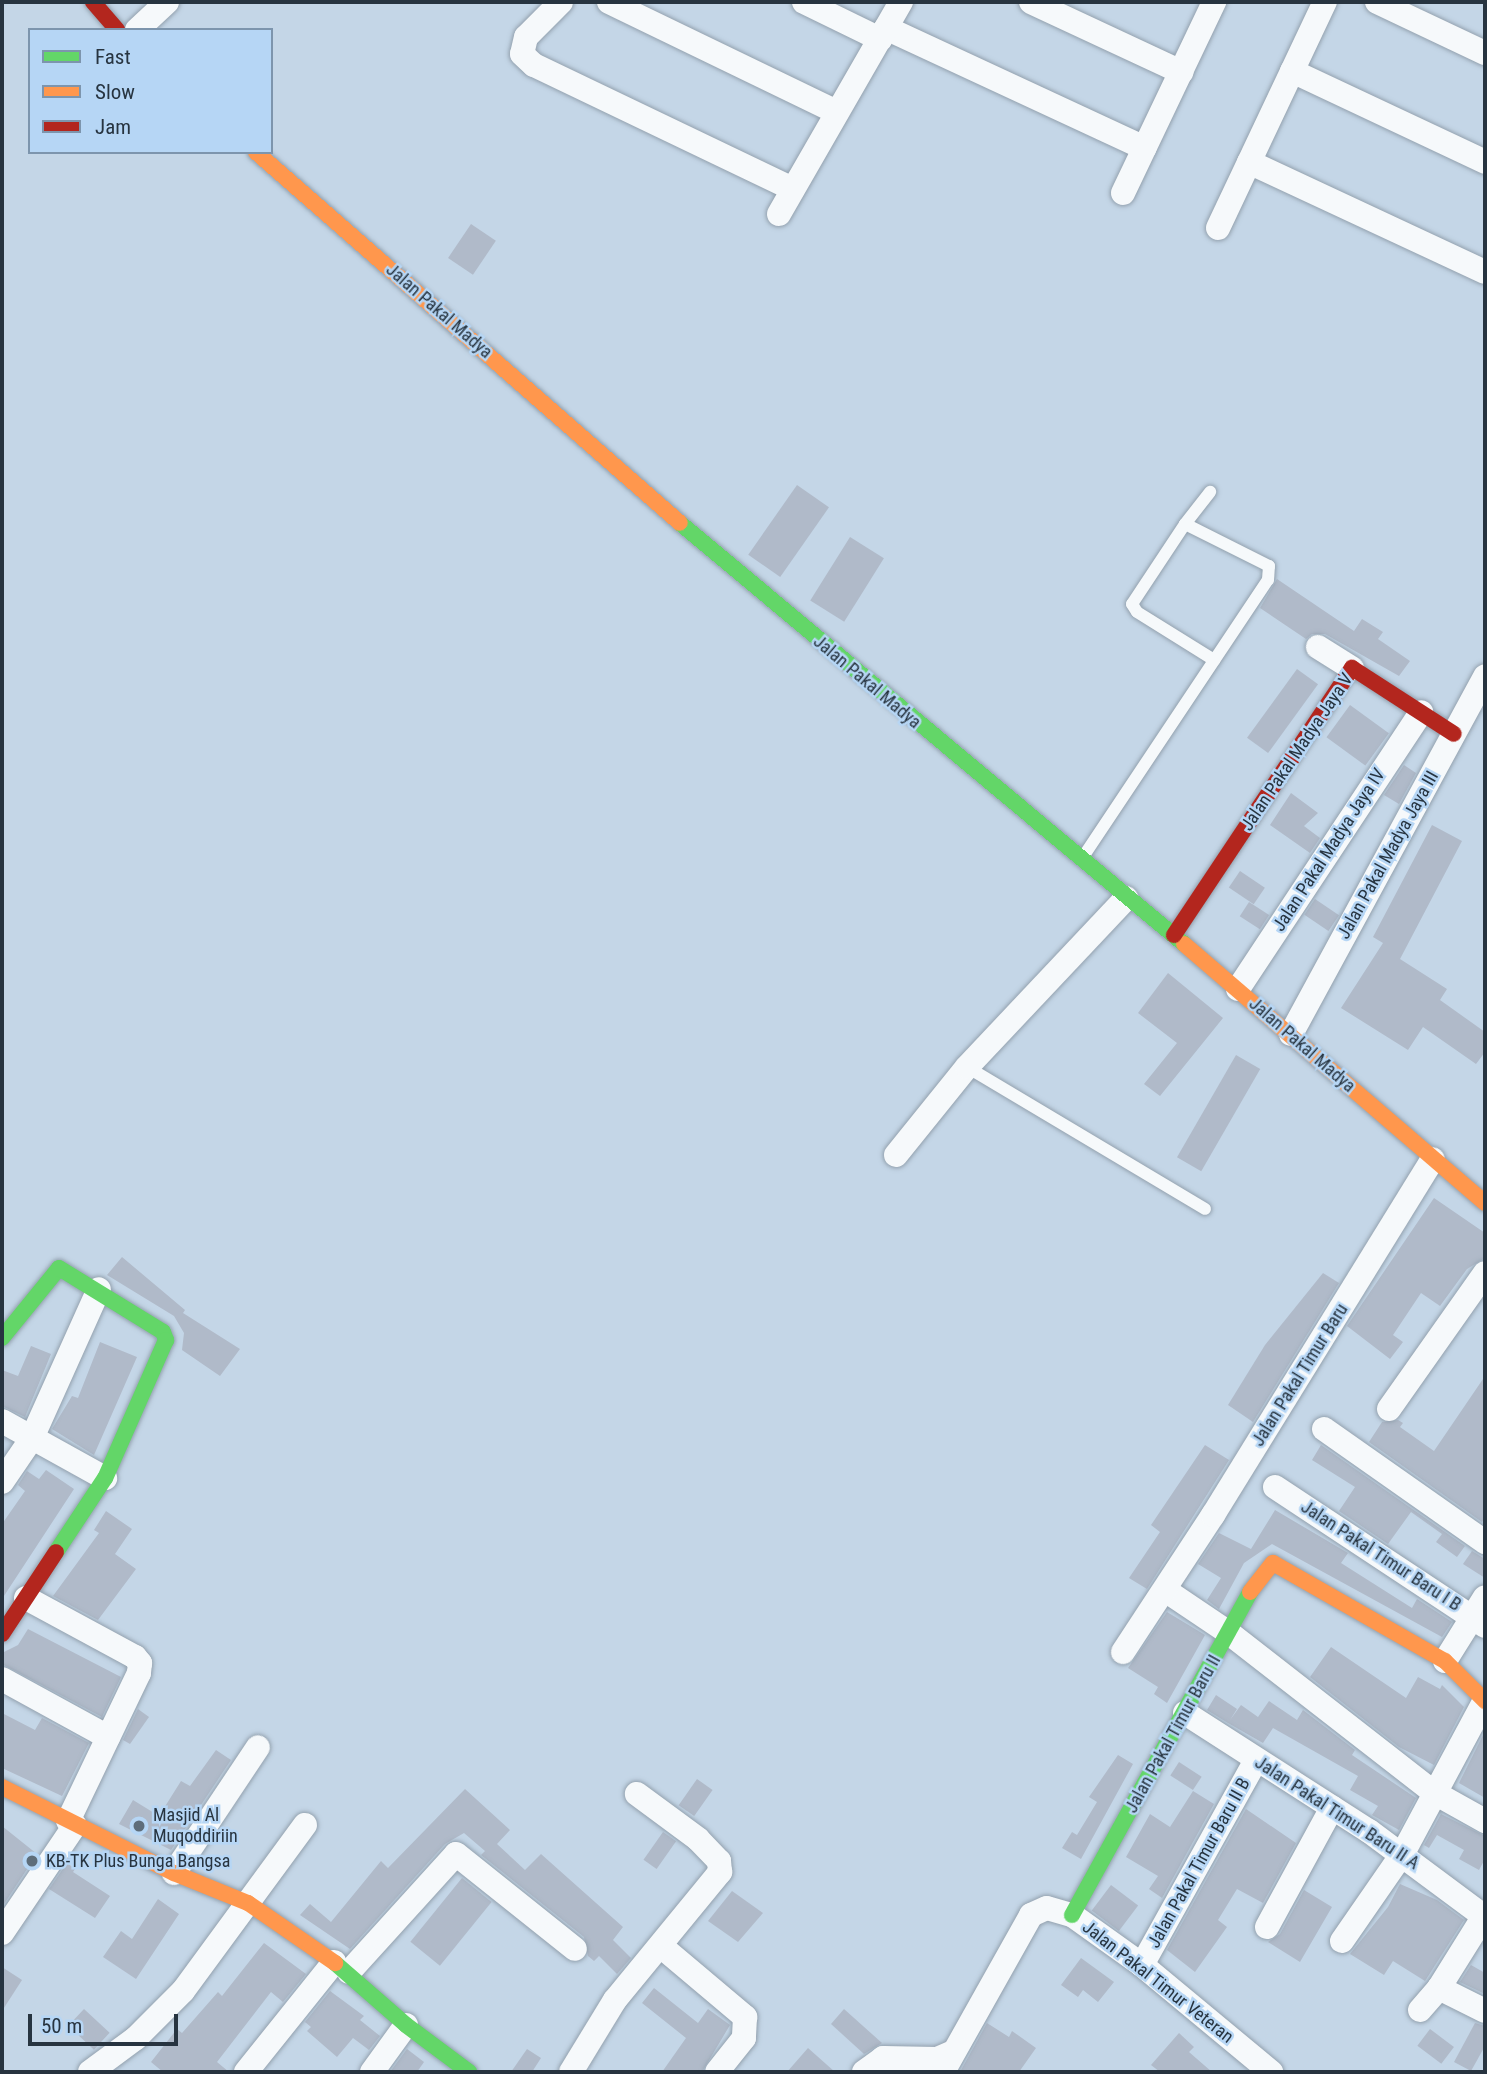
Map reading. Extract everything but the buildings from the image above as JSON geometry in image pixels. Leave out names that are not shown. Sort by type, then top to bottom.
[{"type":"street","points":[[93,2],[115,28]]},
{"type":"street","points":[[139,28],[167,2]]},
{"type":"street","points":[[561,2],[526,37],[522,54],[534,65],[793,189]]},
{"type":"street","points":[[609,2],[838,113]]},
{"type":"street","points":[[804,2],[883,33],[1145,148]]},
{"type":"street","points":[[779,214],[901,2]]},
{"type":"street","points":[[1031,2],[1181,72]]},
{"type":"street","points":[[1124,193],[1214,2]]},
{"type":"street","points":[[1218,228],[1325,2]]},
{"type":"street","points":[[1377,2],[1485,53]]},
{"type":"street","points":[[1292,71],[1485,162]]},
{"type":"street","name":"Jalan Pakal Madya","points":[[258,154],[770,602],[1174,935],[1485,1203]]},
{"type":"street","points":[[1249,162],[1485,272]]},
{"type":"street","points":[[1318,648],[1352,667]]},
{"type":"street","name":"Jalan Pakal Madya Jaya V","points":[[1174,935],[1352,667],[1454,734]]},
{"type":"street","name":"Jalan Pakal Madya Jaya III","points":[[1291,1034],[1485,676]]},
{"type":"street","name":"Jalan Pakal Madya Jaya IV","points":[[1238,989],[1421,712]]},
{"type":"street","points":[[896,1155],[967,1067],[1126,898]]},
{"type":"street","name":"Jalan Pakal Timur Baru","points":[[1123,1652],[1165,1590],[1433,1159]]},
{"type":"street","points":[[2,1338],[54,1269],[64,1269],[163,1332],[166,1340],[105,1478],[2,1634]]},
{"type":"street","points":[[1389,1409],[1485,1273]]},
{"type":"street","points":[[2,1482],[32,1438],[99,1289]]},
{"type":"street","points":[[2,1420],[105,1478]]},
{"type":"street","points":[[1324,1429],[1485,1542]]},
{"type":"street","name":"Jalan Pakal Timur Baru I B","points":[[1275,1487],[1481,1613]]},
{"type":"street","name":"Jalan Pakal Timur Baru II","points":[[1072,1915],[1261,1573],[1273,1563],[1445,1661]]},
{"type":"street","points":[[1165,1590],[1228,1633],[1433,1792],[1485,1821]]},
{"type":"street","points":[[2,1933],[71,1823],[139,1673],[138,1660],[26,1598]]},
{"type":"street","points":[[1342,1941],[1403,1853],[1433,1792],[1485,1701],[1445,1661],[1481,1613]]},
{"type":"street","points":[[2,1679],[108,1737]]},
{"type":"street","name":"Jalan Pakal Timur Baru II A","points":[[1185,1713],[1403,1853],[1485,1916]]},
{"type":"street","points":[[174,1873],[258,1747]]},
{"type":"street","name":"Jalan Pakal Timur Baru II B","points":[[1142,1965],[1256,1760]]},
{"type":"street","points":[[2,1787],[174,1873],[248,1903],[341,1967],[406,2025],[466,2071]]},
{"type":"street","points":[[571,2072],[615,2000],[717,1878],[721,1867],[698,1839],[637,1794]]},
{"type":"street","points":[[1267,1927],[1332,1808]]},
{"type":"street","points":[[90,2072],[136,2038],[183,1992],[305,1825]]},
{"type":"street","points":[[246,2072],[341,1967],[456,1854],[575,1949]]},
{"type":"street","name":"Jalan Pakal Timur Veteran","points":[[947,2062],[1031,1915],[1047,1908],[1072,1915],[1142,1965],[1271,2072]]},
{"type":"street","points":[[1420,2010],[1439,1988],[1485,1916]]},
{"type":"street","points":[[662,1947],[745,2017],[744,2038],[717,2072]]},
{"type":"street","points":[[1439,1988],[1485,2011]]},
{"type":"street","points":[[372,2072],[406,2025]]},
{"type":"street","points":[[864,2072],[883,2058],[937,2059],[947,2062]]},
{"type":"lane","points":[[1210,492],[1185,524],[1132,604],[1214,660]]},
{"type":"lane","points":[[1081,860],[1268,580],[1269,566],[1185,524]]},
{"type":"lane","points":[[967,1067],[1205,1209]]},
{"type":"traffic: fast","points":[[680,523],[1184,944]]},
{"type":"traffic: fast","points":[[2,1338],[59,1268],[163,1332],[166,1340],[105,1478],[56,1552]]},
{"type":"traffic: fast","points":[[1072,1915],[1250,1592]]},
{"type":"traffic: fast","points":[[335,1963],[406,2025],[469,2072]]},
{"type":"traffic: slow","points":[[258,154],[680,523]]},
{"type":"traffic: slow","points":[[1184,944],[1485,1203]]},
{"type":"traffic: slow","points":[[1250,1592],[1273,1563],[1445,1661],[1485,1701]]},
{"type":"traffic: slow","points":[[2,1787],[174,1873],[248,1903],[335,1963]]},
{"type":"traffic: jam","points":[[93,2],[115,28]]},
{"type":"traffic: jam","points":[[1174,935],[1352,668],[1454,734]]},
{"type":"traffic: jam","points":[[2,1634],[56,1552]]},
{"type":"place","name":"Masjid Al Muqoddiriin","points":[[139,1826]]},
{"type":"place","name":"KB-TK Plus Bunga Bangsa","points":[[32,1861]]}]
